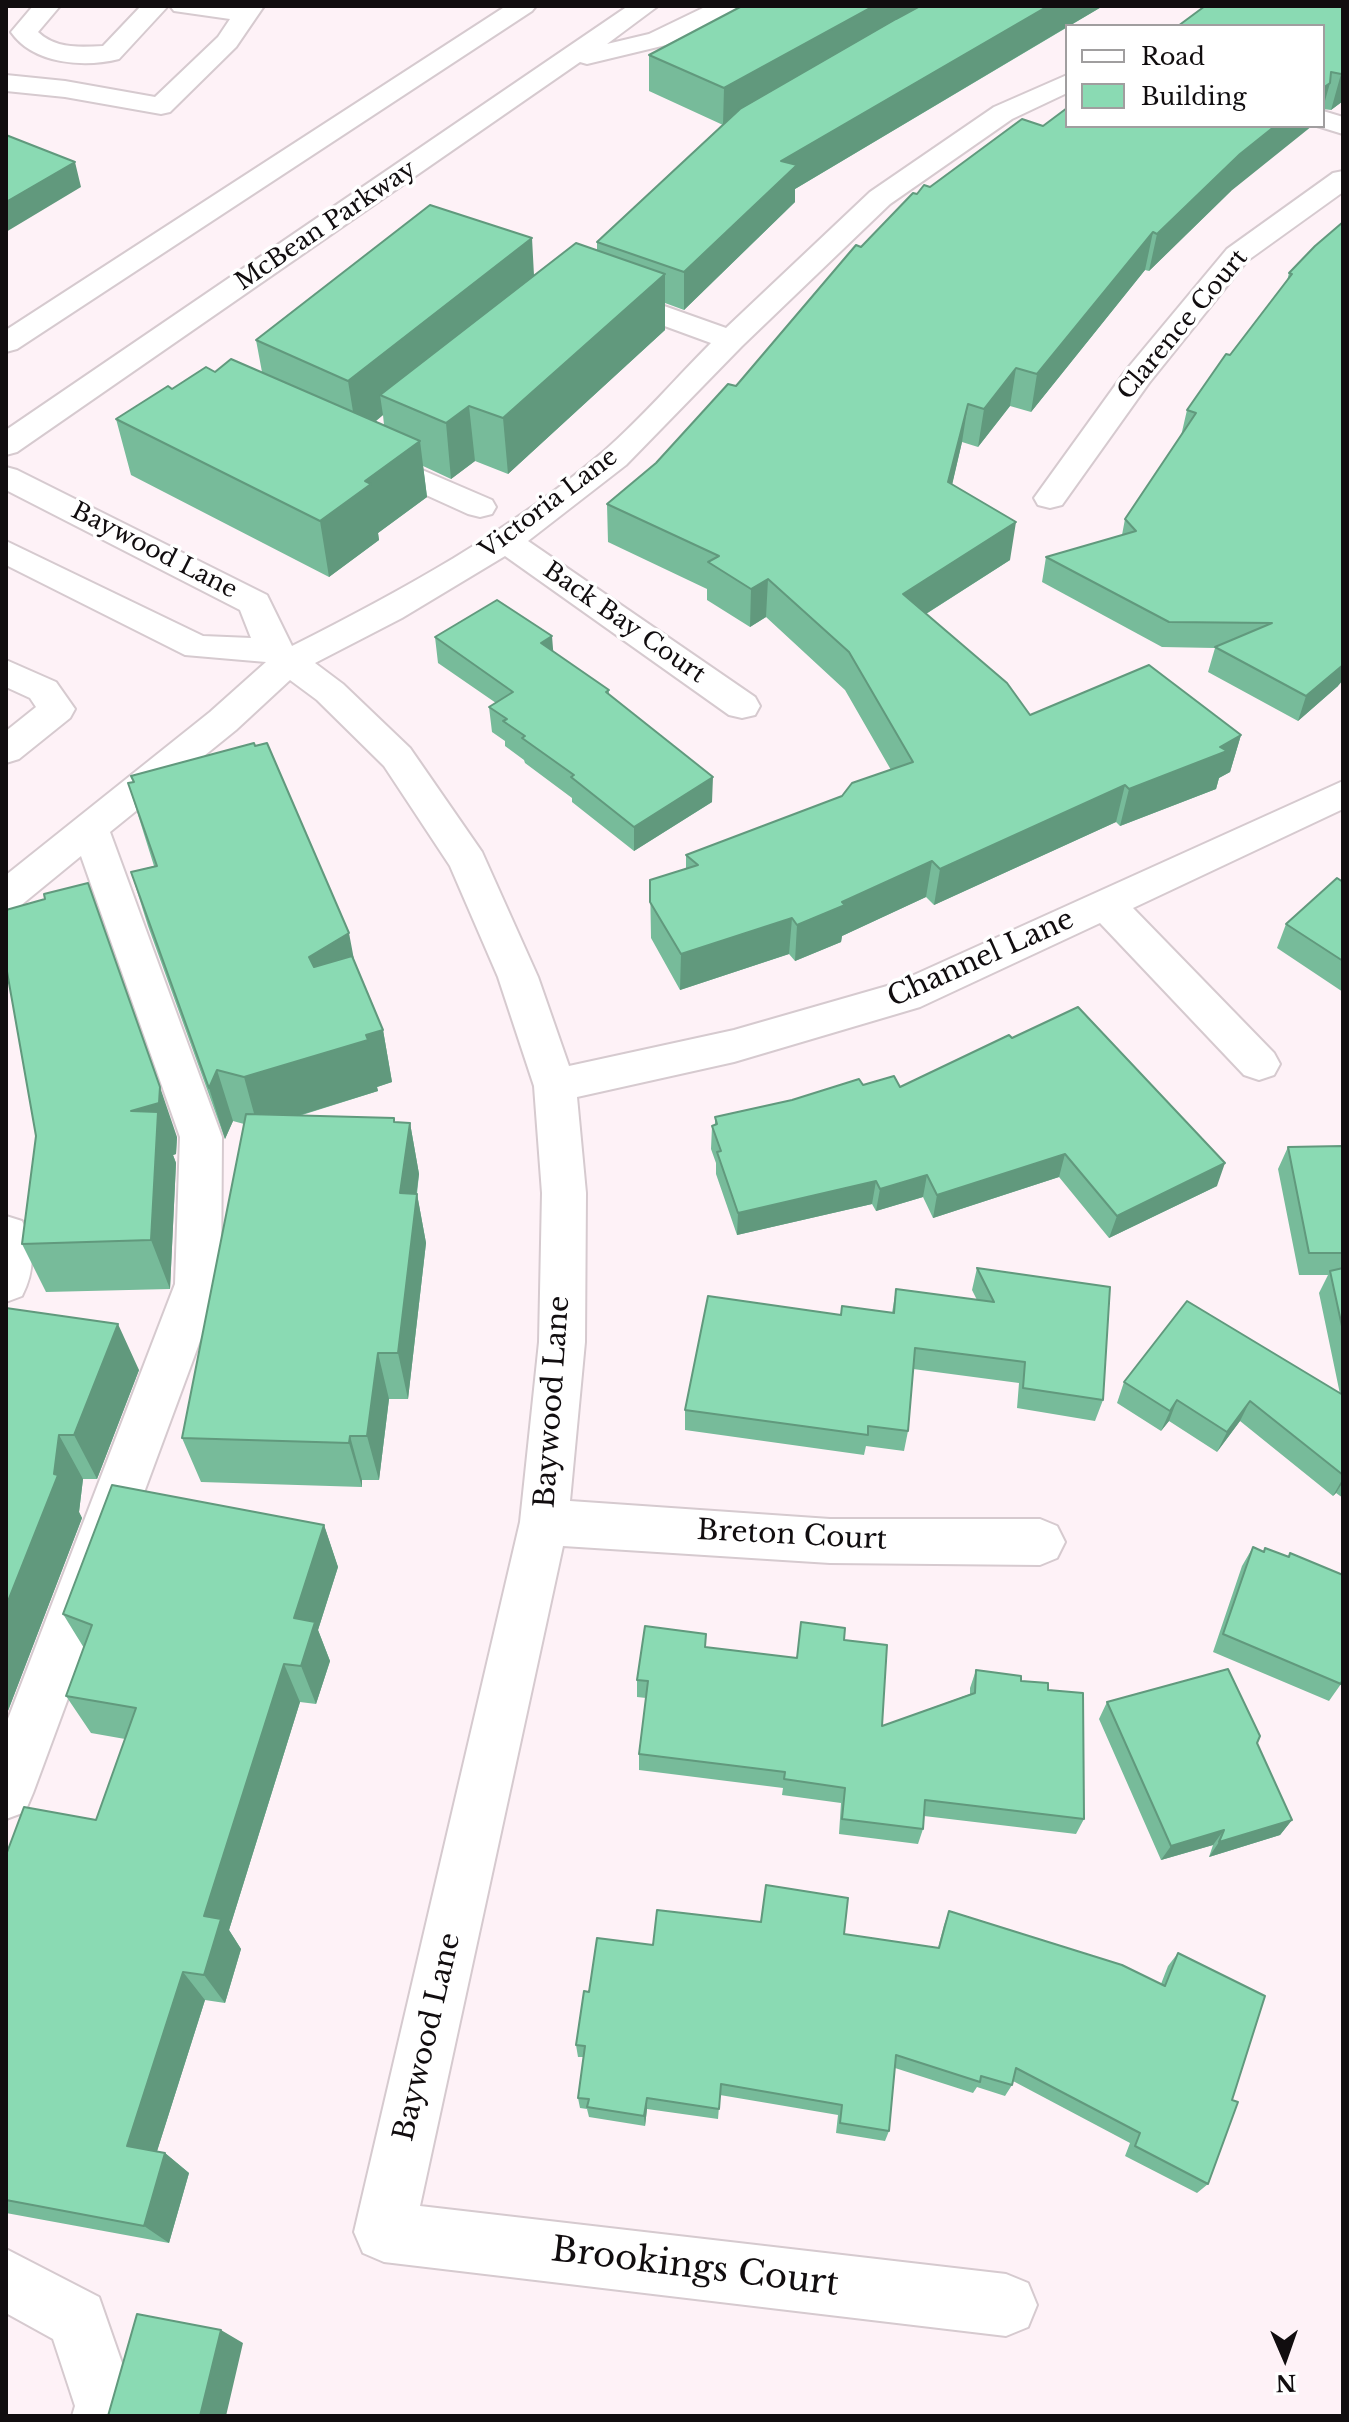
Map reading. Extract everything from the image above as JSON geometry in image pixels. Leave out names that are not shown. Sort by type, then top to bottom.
[{"type":"street","points":[[47,6],[24,32],[32,44],[44,51],[82,54],[110,54],[155,6]]},
{"type":"street","points":[[183,6],[249,9]]},
{"type":"street","points":[[6,343],[523,6]]},
{"type":"street","name":"McBean Parkway","points":[[6,445],[645,6]]},
{"type":"street","points":[[566,61],[657,40],[727,6]]},
{"type":"street","points":[[6,83],[65,89],[161,106],[227,42],[249,9]]},
{"type":"street","name":"Victoria Lane","points":[[6,896],[223,721],[281,656],[390,610],[506,541],[615,458],[731,340],[880,198],[1003,113],[1065,84]]},
{"type":"street","name":"Clarence Court","points":[[1050,498],[1138,376],[1237,255],[1343,179]]},
{"type":"street","points":[[585,288],[731,340]]},
{"type":"street","points":[[384,433],[353,450],[480,507]]},
{"type":"street","name":"Baywood Lane","points":[[6,477],[255,603],[281,656],[330,692],[397,757],[468,862],[518,977],[555,1086],[564,1193],[562,1342],[544,1522],[384,2232]]},
{"type":"street","name":"Back Bay Court","points":[[506,541],[742,706]]},
{"type":"street","points":[[6,552],[197,647],[281,656]]},
{"type":"street","points":[[6,672],[43,690],[57,709],[6,750]]},
{"type":"street","name":"Channel Lane","points":[[555,1086],[734,1046],[906,996],[1343,794]]},
{"type":"street","points":[[6,1793],[198,1284],[201,1137],[90,828]]},
{"type":"street","points":[[1105,903],[1259,1064]]},
{"type":"street","points":[[6,1234],[11,1269],[6,1283]]},
{"type":"street","name":"Breton Court","points":[[544,1522],[830,1541],[1040,1542]]},
{"type":"street","name":"Brookings Court","points":[[384,2232],[1006,2305]]},
{"type":"street","points":[[6,2279],[77,2319],[106,2406],[103,2416]]},
{"type":"building","points":[[742,6],[874,6],[724,88],[649,55]]},
{"type":"building","points":[[920,6],[1048,6],[781,161],[797,165],[684,272],[597,242],[740,109]]},
{"type":"building","points":[[1205,6],[1343,6],[1343,72],[1331,72],[1330,83],[1325,87],[1325,24],[1181,24]]},
{"type":"building","points":[[1065,110],[1065,128],[1272,128],[1240,154],[1157,234],[1153,232],[1037,374],[1016,368],[984,409],[968,404],[948,482],[1016,522],[903,594],[1007,683],[1030,715],[1149,665],[1241,735],[1220,747],[1227,751],[1129,789],[1125,785],[940,869],[932,861],[842,902],[845,905],[797,925],[792,918],[681,954],[650,902],[650,880],[698,865],[686,855],[842,796],[852,783],[913,762],[849,652],[768,579],[751,589],[708,562],[719,556],[607,504],[656,463],[728,384],[736,386],[856,245],[861,247],[913,193],[917,194],[924,185],[930,187],[1022,119],[1043,126]]},
{"type":"building","points":[[6,135],[75,162],[6,202]]},
{"type":"building","points":[[430,205],[532,238],[348,381],[256,340]]},
{"type":"building","points":[[1343,222],[1343,665],[1306,696],[1215,647],[1272,623],[1169,622],[1046,557],[1136,531],[1125,519],[1196,413],[1187,410],[1226,354],[1230,355],[1292,274],[1289,273]]},
{"type":"building","points":[[576,243],[665,274],[503,418],[469,406],[446,423],[380,395]]},
{"type":"building","points":[[231,359],[420,441],[365,481],[371,484],[320,521],[116,419],[168,386],[172,389],[206,367],[215,372]]},
{"type":"building","points":[[497,600],[552,636],[541,643],[609,690],[606,692],[713,777],[634,827],[571,777],[574,775],[522,738],[525,736],[489,707],[513,692],[435,637]]},
{"type":"building","points":[[254,743],[255,746],[267,743],[349,933],[309,957],[314,967],[352,956],[383,1030],[366,1035],[368,1040],[244,1077],[217,1070],[209,1088],[131,872],[157,866],[128,783],[134,782],[131,776]]},
{"type":"building","points":[[1337,878],[1343,882],[1343,961],[1286,924]]},
{"type":"building","points":[[88,883],[160,1087],[159,1103],[131,1111],[158,1112],[151,1240],[22,1244],[36,1136],[6,966],[6,910],[45,899],[44,894]]},
{"type":"building","points":[[1078,1007],[1225,1163],[1117,1216],[1065,1154],[937,1195],[927,1175],[880,1189],[876,1181],[738,1213],[717,1152],[721,1151],[712,1126],[717,1124],[715,1117],[792,1100],[859,1079],[863,1085],[894,1076],[900,1087],[1009,1035],[1012,1038]]},
{"type":"building","points":[[246,1114],[394,1118],[394,1122],[410,1123],[400,1193],[417,1194],[398,1353],[378,1353],[367,1436],[350,1436],[349,1443],[182,1438]]},
{"type":"building","points":[[1343,1146],[1343,1253],[1309,1253],[1288,1147]]},
{"type":"building","points":[[977,1268],[1110,1287],[1103,1400],[1023,1388],[1025,1362],[915,1348],[908,1431],[868,1426],[868,1435],[685,1410],[708,1296],[841,1315],[842,1306],[894,1313],[896,1289],[994,1302]]},
{"type":"building","points":[[1343,1268],[1343,1331],[1330,1271]]},
{"type":"building","points":[[1187,1301],[1343,1395],[1343,1475],[1250,1401],[1227,1432],[1177,1400],[1170,1411],[1124,1382]]},
{"type":"building","points":[[6,1308],[118,1324],[74,1435],[59,1435],[54,1474],[58,1475],[6,1606]]},
{"type":"building","points":[[112,1485],[324,1525],[294,1618],[315,1622],[301,1666],[284,1664],[204,1916],[221,1919],[204,1975],[183,1972],[127,2146],[165,2153],[144,2226],[6,2200],[6,1855],[24,1807],[96,1820],[136,1708],[66,1696],[92,1625],[63,1614]]},
{"type":"building","points":[[1253,1547],[1289,1557],[1290,1553],[1343,1575],[1341,1684],[1223,1634]]},
{"type":"building","points":[[801,1622],[845,1628],[844,1640],[887,1645],[882,1726],[975,1693],[976,1670],[1021,1676],[1021,1681],[1048,1683],[1048,1690],[1083,1693],[1084,1819],[925,1800],[923,1829],[842,1819],[845,1788],[784,1779],[785,1772],[639,1754],[648,1681],[637,1680],[645,1626],[706,1634],[705,1647],[797,1658]]},
{"type":"building","points":[[1228,1669],[1260,1736],[1257,1743],[1292,1820],[1219,1842],[1224,1830],[1171,1846],[1107,1702]]},
{"type":"building","points":[[766,1885],[848,1898],[844,1934],[939,1948],[949,1911],[1122,1965],[1165,1986],[1178,1953],[1265,1996],[1232,2100],[1238,2102],[1208,2184],[1135,2146],[1140,2133],[1016,2068],[1012,2085],[981,2076],[980,2082],[896,2055],[889,2131],[840,2123],[842,2105],[721,2084],[719,2109],[647,2098],[644,2116],[587,2107],[589,2099],[578,2098],[585,2046],[576,2045],[584,1991],[589,1992],[597,1938],[653,1945],[657,1910],[761,1922]]},
{"type":"building","points":[[137,2314],[221,2330],[200,2416],[108,2416]]}]
